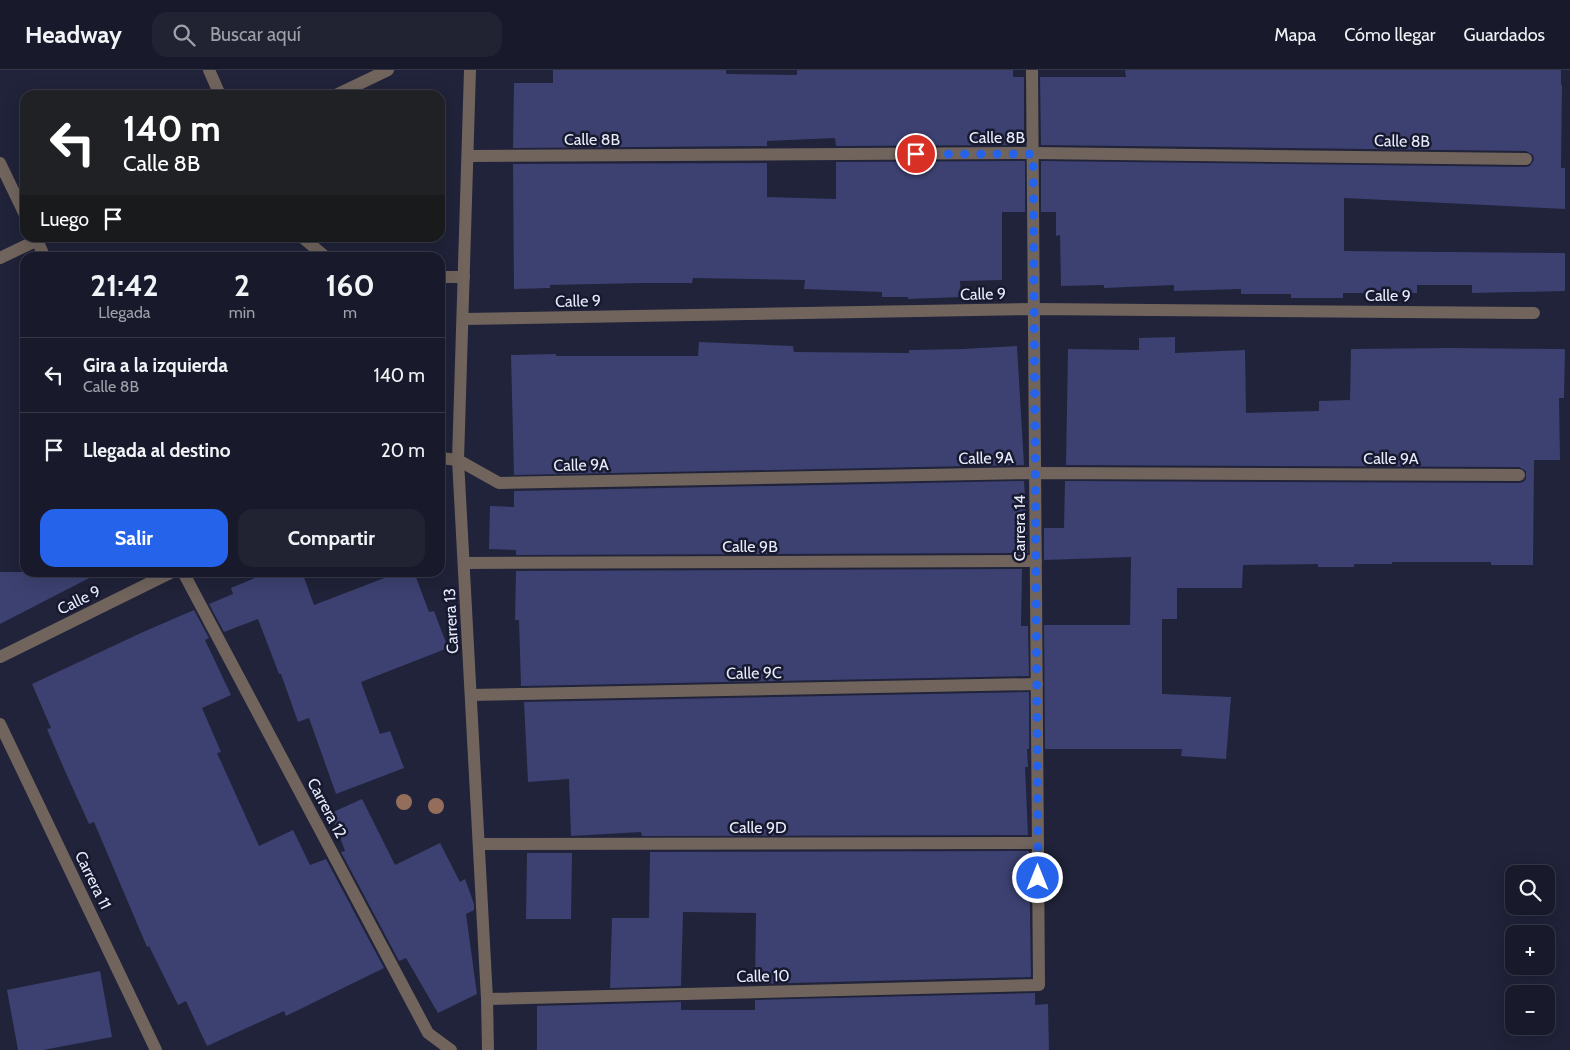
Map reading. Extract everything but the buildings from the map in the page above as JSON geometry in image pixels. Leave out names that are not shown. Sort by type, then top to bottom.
[{"type":"street","points":[[209,70],[218,90]]},
{"type":"street","points":[[346,90],[388,70]]},
{"type":"street","name":"Carrera 13","points":[[470,70],[458,460],[487,998],[488,1050]]},
{"type":"street","name":"Carrera 14","points":[[1032,70],[1039,985]]},
{"type":"street","name":"Calle 8B","points":[[468,156],[1033,154],[1526,159]]},
{"type":"street","points":[[0,163],[20,205]]},
{"type":"street","points":[[0,258],[30,242]]},
{"type":"street","points":[[308,242],[320,252]]},
{"type":"street","points":[[445,277],[464,276]]},
{"type":"street","name":"Calle 9","points":[[463,319],[1034,309],[1534,312]]},
{"type":"street","points":[[445,459],[458,460]]},
{"type":"street","name":"Calle 9A","points":[[458,460],[499,483],[1035,473],[1520,475]]},
{"type":"street","name":"Calle 9B","points":[[464,563],[1036,561]]},
{"type":"street","name":"Calle 9","points":[[0,657],[162,577]]},
{"type":"street","name":"Carrera 12","points":[[186,577],[428,1033],[451,1050]]},
{"type":"street","name":"Calle 9C","points":[[471,695],[1037,684]]},
{"type":"street","name":"Carrera 11","points":[[0,724],[156,1050]]},
{"type":"street","name":"Calle 9D","points":[[479,844],[1038,843]]},
{"type":"street","name":"Calle 10","points":[[487,998],[1039,985]]},
{"type":"route","points":[[916,154],[1033,154],[1038,878]]}]
